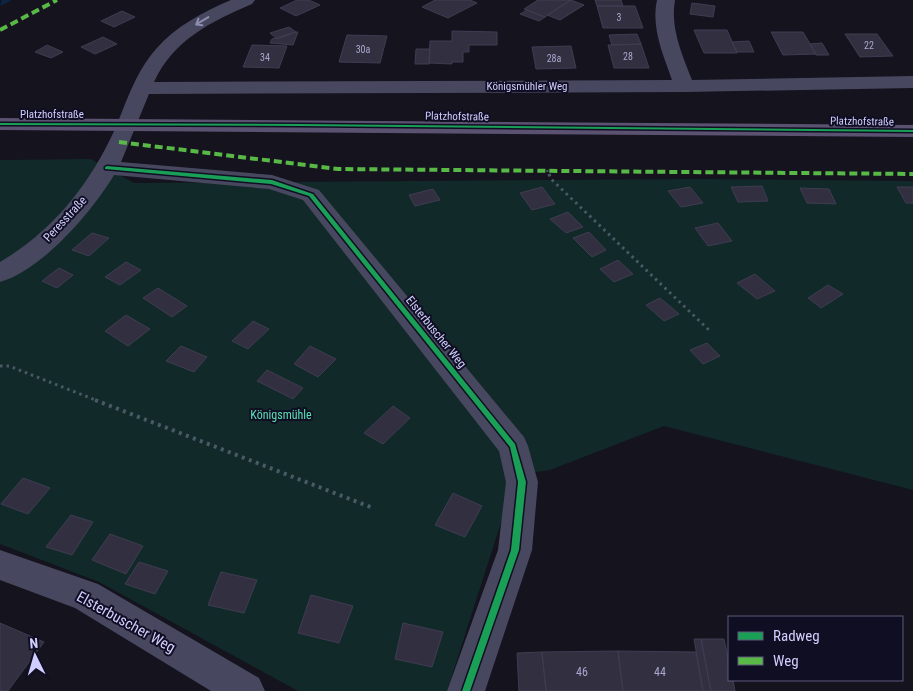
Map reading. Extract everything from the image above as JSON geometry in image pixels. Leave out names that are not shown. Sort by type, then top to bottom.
[{"type":"main road","name":"Platzhofstraße","points":[[0,124],[913,131]]},
{"type":"street","name":"Peresstraße","points":[[0,273],[43,243],[76,211],[107,168],[145,80],[164,51],[177,38],[209,16],[246,0]]},
{"type":"street","points":[[666,0],[664,6],[665,28],[684,86]]},
{"type":"street","name":"Königsmühler Weg","points":[[145,80],[684,86],[913,82]]},
{"type":"street","name":"Elsterbuscher Weg","points":[[107,168],[272,182],[311,195],[513,446],[522,482],[515,550],[466,691]]},
{"type":"street","name":"Elsterbuscher Weg","points":[[0,565],[86,596],[246,691]]},
{"type":"path","points":[[547,170],[551,179],[710,331]]},
{"type":"path","points":[[0,366],[8,366],[373,508]]},
{"type":"green space","name":"Königsmühle","points":[[91,159],[134,183],[697,179],[913,181],[913,490],[664,426],[550,470],[508,476],[507,504],[447,691],[298,691],[99,582],[0,544],[0,160]]},
{"type":"building","points":[[297,0],[309,0],[320,5],[296,16],[280,8]]},
{"type":"building","points":[[435,0],[470,0],[477,3],[448,18],[422,7]]},
{"type":"building","points":[[538,0],[571,0],[545,17],[524,9]]},
{"type":"building","points":[[571,0],[584,5],[560,20],[547,15]]},
{"type":"building","points":[[595,0],[621,0],[623,6],[597,6]]},
{"type":"building","points":[[692,3],[715,6],[713,17],[690,14]]},
{"type":"building","points":[[597,6],[635,6],[643,28],[603,28]]},
{"type":"building","points":[[527,10],[545,17],[539,21],[520,14]]},
{"type":"building","points":[[122,11],[135,17],[114,27],[101,21]]},
{"type":"building","points":[[289,27],[296,32],[277,39],[270,33]]},
{"type":"building","points":[[694,30],[727,30],[737,53],[704,53]]},
{"type":"building","points":[[452,31],[497,32],[497,45],[469,45],[469,52],[463,52],[463,62],[452,62],[452,64],[429,63],[430,41],[452,41]]},
{"type":"building","points":[[298,32],[293,45],[270,43],[272,39]]},
{"type":"building","points":[[771,32],[803,32],[816,54],[783,55]]},
{"type":"building","points":[[637,34],[641,44],[612,45],[609,35]]},
{"type":"building","points":[[845,34],[877,34],[893,56],[860,57]]},
{"type":"building","points":[[347,35],[387,36],[380,63],[339,62]]},
{"type":"building","points":[[103,37],[117,44],[95,54],[81,47]]},
{"type":"building","points":[[749,41],[754,52],[737,52],[732,42]]},
{"type":"building","points":[[822,43],[829,55],[816,55],[810,44]]},
{"type":"building","points":[[641,44],[649,68],[614,68],[608,45]]},
{"type":"building","points":[[47,45],[63,52],[51,58],[35,52]]},
{"type":"building","points":[[252,45],[287,46],[279,68],[243,67]]},
{"type":"building","points":[[571,46],[576,68],[536,69],[532,47]]},
{"type":"building","points":[[416,49],[430,49],[429,64],[415,64]]},
{"type":"building","points":[[762,186],[768,201],[738,202],[731,187]]},
{"type":"building","points":[[542,187],[555,204],[532,210],[520,193]]},
{"type":"building","points":[[690,187],[703,203],[681,207],[668,191]]},
{"type":"building","points":[[897,187],[913,187],[913,203],[906,203]]},
{"type":"building","points":[[800,188],[829,189],[836,204],[807,203]]},
{"type":"building","points":[[433,189],[440,200],[415,206],[409,195]]},
{"type":"building","points":[[568,212],[583,227],[566,233],[550,219]]},
{"type":"building","points":[[718,223],[732,241],[708,246],[695,228]]},
{"type":"building","points":[[589,232],[606,250],[592,257],[573,238]]},
{"type":"building","points":[[92,233],[109,238],[89,256],[72,250]]},
{"type":"building","points":[[618,260],[633,274],[614,282],[600,269]]},
{"type":"building","points":[[126,262],[141,270],[120,285],[105,277]]},
{"type":"building","points":[[59,268],[73,275],[57,288],[42,281]]},
{"type":"building","points":[[755,274],[775,291],[757,299],[737,283]]},
{"type":"building","points":[[828,285],[843,294],[821,308],[808,298]]},
{"type":"building","points":[[158,288],[187,306],[172,317],[143,298]]},
{"type":"building","points":[[660,298],[679,314],[664,321],[646,305]]},
{"type":"building","points":[[126,315],[150,329],[128,346],[105,331]]},
{"type":"building","points":[[253,321],[269,329],[248,349],[232,341]]},
{"type":"building","points":[[707,343],[720,356],[703,364],[690,350]]},
{"type":"building","points":[[181,346],[207,357],[194,372],[166,361]]},
{"type":"building","points":[[310,346],[336,359],[318,377],[294,364]]},
{"type":"building","points":[[267,370],[303,388],[293,399],[257,381]]},
{"type":"building","points":[[393,406],[410,418],[383,444],[364,433]]},
{"type":"building","points":[[23,478],[50,488],[28,514],[1,504]]},
{"type":"building","points":[[453,493],[482,506],[465,537],[435,525]]},
{"type":"building","points":[[71,515],[93,522],[72,555],[46,547]]},
{"type":"building","points":[[110,534],[143,546],[126,574],[92,560]]},
{"type":"building","points":[[139,562],[168,571],[155,594],[125,584]]},
{"type":"building","points":[[221,572],[257,580],[244,613],[208,605]]},
{"type":"building","points":[[311,595],[353,606],[339,643],[298,633]]},
{"type":"building","points":[[0,623],[44,642],[8,691],[0,691]]},
{"type":"building","points":[[403,623],[443,632],[432,667],[395,659]]},
{"type":"building","points":[[694,639],[701,639],[711,691],[703,691]]},
{"type":"building","points":[[701,639],[724,639],[728,658],[728,681],[733,681],[735,691],[711,691]]},
{"type":"building","points":[[618,651],[623,691],[546,691],[542,652]]},
{"type":"building","points":[[618,651],[696,652],[703,691],[623,691]]},
{"type":"building","points":[[542,652],[546,691],[519,691],[517,653]]},
{"type":"waterway","points":[[0,4],[8,0]]},
{"type":"marked path","points":[[0,30],[57,0]]},
{"type":"marked path","points":[[119,142],[338,169],[913,174]]},
{"type":"cycle path","points":[[0,124],[913,131]]},
{"type":"cycle path","points":[[107,168],[272,182],[311,195],[513,446],[522,482],[515,550],[466,691]]}]
